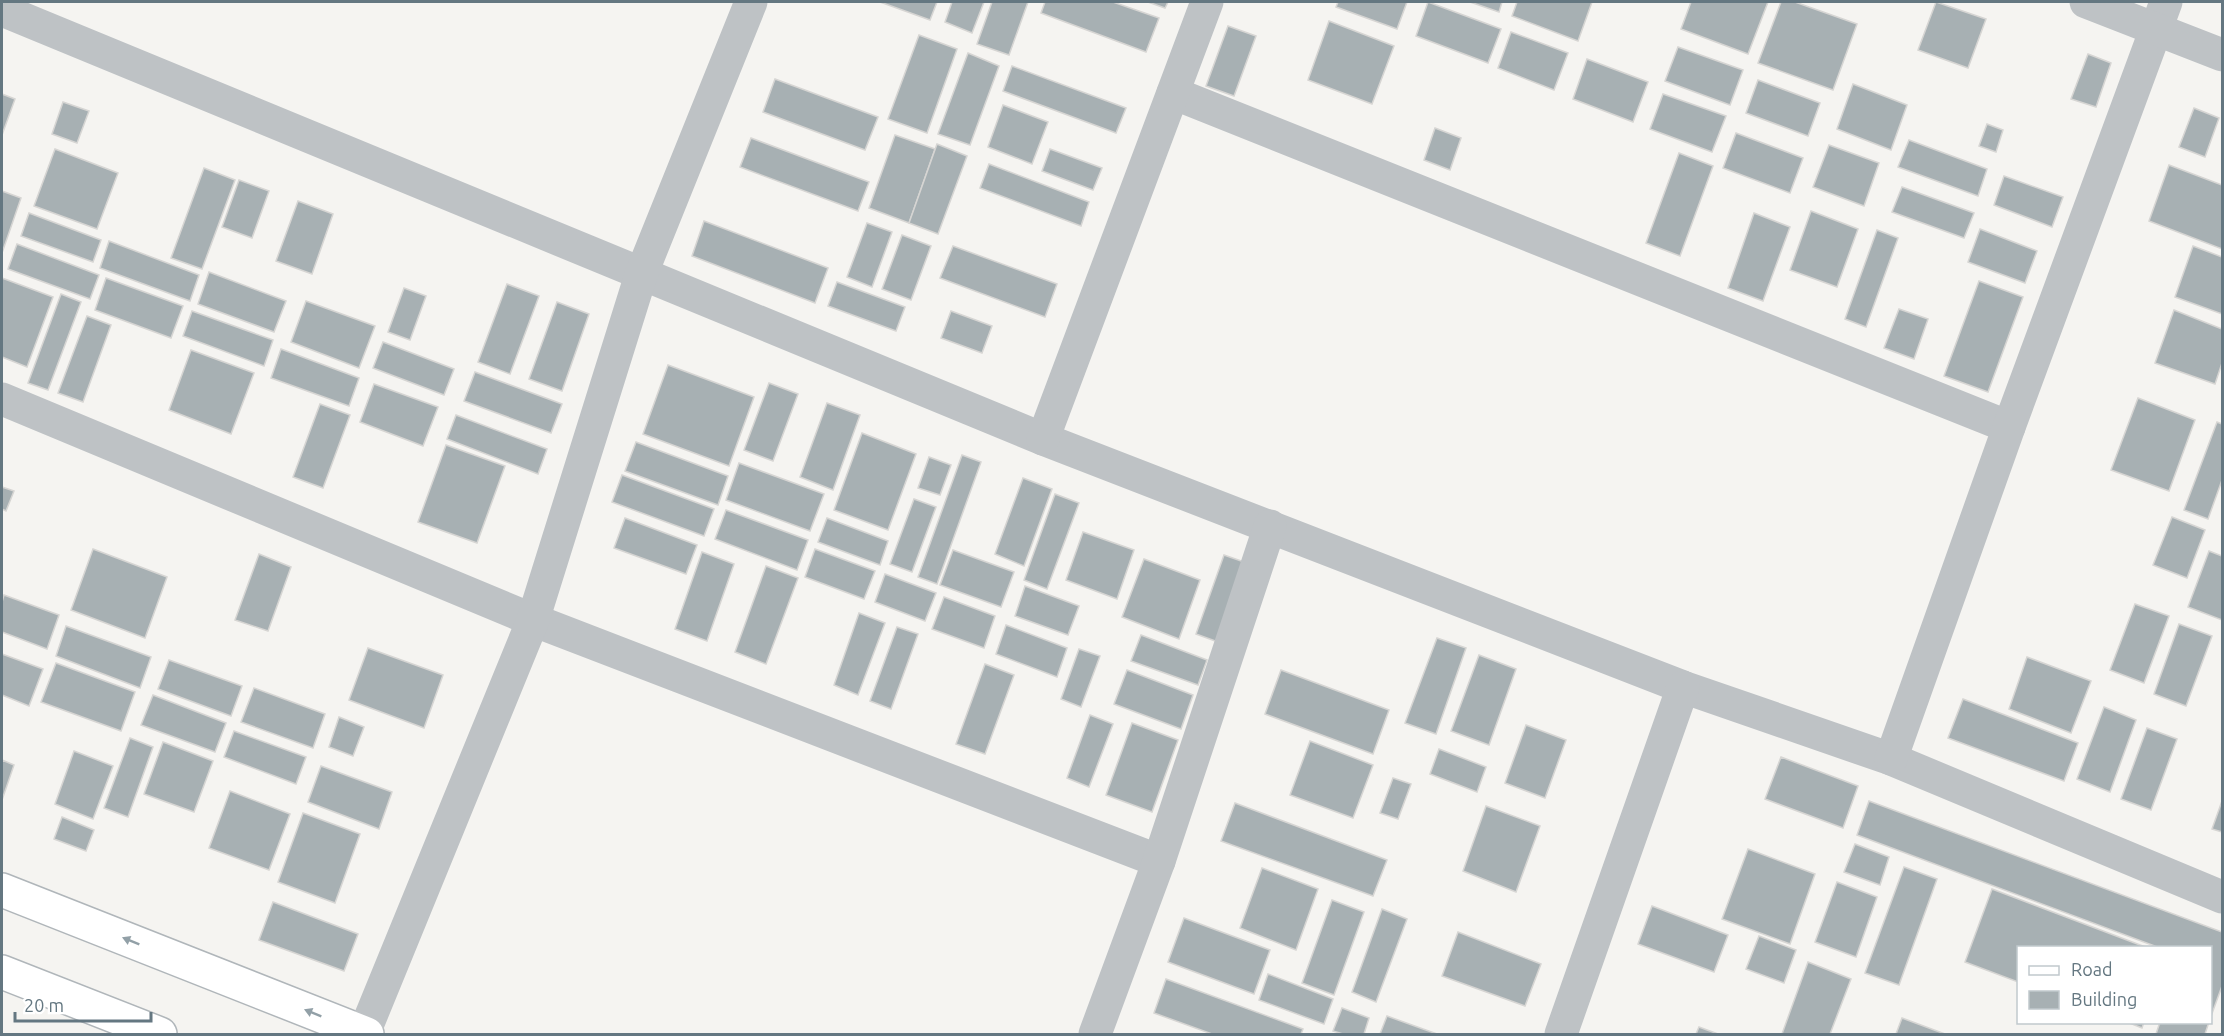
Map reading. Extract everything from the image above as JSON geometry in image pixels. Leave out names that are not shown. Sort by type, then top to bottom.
[{"type":"main road","points":[[2,890],[365,1034]]},
{"type":"main road","points":[[2,972],[160,1035]]},
{"type":"street","points":[[365,1034],[533,620],[641,275],[751,2]]},
{"type":"street","points":[[1042,439],[1208,2]]},
{"type":"street","points":[[2086,2],[2160,15],[2223,55]]},
{"type":"street","points":[[2,10],[1042,439],[1683,687],[1891,759],[2223,897]]},
{"type":"street","points":[[1891,759],[2009,427],[2160,15]]},
{"type":"street","points":[[1173,93],[2009,427]]},
{"type":"street","points":[[2,399],[533,620],[1159,861]]},
{"type":"street","points":[[1095,1035],[1159,861],[1270,526]]},
{"type":"street","points":[[1561,1035],[1683,687]]},
{"type":"building","points":[[880,2],[937,2],[930,20]]},
{"type":"building","points":[[952,2],[984,2],[972,33],[945,22]]},
{"type":"building","points":[[992,2],[1028,2],[1009,55],[977,44]]},
{"type":"building","points":[[1045,2],[1113,2],[1159,18],[1146,52],[1041,13]]},
{"type":"building","points":[[1148,2],[1168,2],[1165,8]]},
{"type":"building","points":[[1338,2],[1407,2],[1397,29],[1336,7]]},
{"type":"building","points":[[1428,2],[1501,29],[1488,63],[1416,36]]},
{"type":"building","points":[[1470,2],[1502,2],[1499,12]]},
{"type":"building","points":[[1517,2],[1592,2],[1578,41],[1512,16]]},
{"type":"building","points":[[1691,2],[1768,2],[1748,54],[1681,29]]},
{"type":"building","points":[[1781,2],[1795,2],[1857,24],[1833,90],[1758,63]]},
{"type":"building","points":[[1936,2],[1986,19],[1968,68],[1918,50]]},
{"type":"building","points":[[1329,21],[1394,46],[1372,104],[1308,80]]},
{"type":"building","points":[[1228,26],[1256,36],[1234,96],[1206,86]]},
{"type":"building","points":[[1511,32],[1568,53],[1554,90],[1498,68]]},
{"type":"building","points":[[919,35],[957,49],[927,133],[888,119]]},
{"type":"building","points":[[1678,47],[1743,70],[1730,105],[1665,81]]},
{"type":"building","points":[[968,53],[999,66],[970,145],[938,134]]},
{"type":"building","points":[[2088,54],[2111,63],[2096,107],[2071,99]]},
{"type":"building","points":[[1587,59],[1648,82],[1633,122],[1573,99]]},
{"type":"building","points":[[1012,66],[1126,108],[1116,133],[1003,91]]},
{"type":"building","points":[[775,79],[878,117],[865,150],[763,112]]},
{"type":"building","points":[[1758,80],[1820,103],[1808,136],[1746,113]]},
{"type":"building","points":[[1853,84],[1907,105],[1891,150],[1837,129]]},
{"type":"building","points":[[2,94],[15,99],[2,135]]},
{"type":"building","points":[[1663,94],[1726,116],[1712,152],[1650,129]]},
{"type":"building","points":[[63,102],[89,111],[77,143],[52,134]]},
{"type":"building","points":[[1003,105],[1048,122],[1032,164],[988,147]]},
{"type":"building","points":[[2194,108],[2219,118],[2205,157],[2179,147]]},
{"type":"building","points":[[1987,124],[2003,130],[1996,152],[1979,146]]},
{"type":"building","points":[[1435,128],[1461,138],[1450,170],[1424,160]]},
{"type":"building","points":[[1736,133],[1803,158],[1790,193],[1723,168]]},
{"type":"building","points":[[895,135],[935,149],[909,223],[869,208]]},
{"type":"building","points":[[751,138],[869,182],[858,211],[740,167]]},
{"type":"building","points":[[1909,140],[1987,169],[1978,196],[1898,167]]},
{"type":"building","points":[[937,144],[967,156],[938,234],[909,223]]},
{"type":"building","points":[[1829,145],[1879,163],[1864,206],[1813,187]]},
{"type":"building","points":[[55,149],[118,173],[97,229],[34,206]]},
{"type":"building","points":[[1050,149],[1102,168],[1093,190],[1042,171]]},
{"type":"building","points":[[1679,153],[1713,166],[1680,256],[1646,243]]},
{"type":"building","points":[[989,164],[1089,202],[1081,226],[980,188]]},
{"type":"building","points":[[2169,165],[2222,185],[2222,249],[2149,221]]},
{"type":"building","points":[[204,168],[235,180],[202,269],[171,258]]},
{"type":"building","points":[[2004,176],[2063,197],[2052,227],[1994,205]]},
{"type":"building","points":[[239,180],[269,191],[252,238],[222,227]]},
{"type":"building","points":[[1902,187],[1974,213],[1964,238],[1892,212]]},
{"type":"building","points":[[2,191],[21,198],[2,253]]},
{"type":"building","points":[[298,201],[333,214],[312,274],[276,261]]},
{"type":"building","points":[[1811,211],[1858,229],[1837,287],[1790,270]]},
{"type":"building","points":[[29,213],[101,240],[93,262],[21,236]]},
{"type":"building","points":[[1754,213],[1790,227],[1763,301],[1728,288]]},
{"type":"building","points":[[704,221],[828,268],[815,303],[692,256]]},
{"type":"building","points":[[867,223],[892,232],[872,287],[847,277]]},
{"type":"building","points":[[1980,229],[2037,251],[2025,283],[1968,262]]},
{"type":"building","points":[[1877,230],[1898,238],[1866,327],[1845,319]]},
{"type":"building","points":[[902,235],[931,246],[911,300],[882,289]]},
{"type":"building","points":[[109,241],[199,275],[190,301],[100,268]]},
{"type":"building","points":[[17,244],[99,275],[90,299],[8,269]]},
{"type":"building","points":[[953,246],[1057,284],[1045,317],[940,278]]},
{"type":"building","points":[[2193,246],[2222,257],[2222,314],[2175,297]]},
{"type":"building","points":[[209,272],[286,301],[274,332],[198,304]]},
{"type":"building","points":[[2,278],[53,297],[27,367],[2,357]]},
{"type":"building","points":[[106,278],[183,306],[171,338],[95,310]]},
{"type":"building","points":[[1979,281],[2023,297],[1988,392],[1944,376]]},
{"type":"building","points":[[837,282],[905,307],[896,331],[828,306]]},
{"type":"building","points":[[507,284],[539,296],[510,374],[478,362]]},
{"type":"building","points":[[404,288],[426,296],[410,340],[388,332]]},
{"type":"building","points":[[61,294],[81,302],[48,390],[28,383]]},
{"type":"building","points":[[306,301],[375,326],[359,368],[291,342]]},
{"type":"building","points":[[557,302],[589,314],[562,391],[529,379]]},
{"type":"building","points":[[1899,309],[1928,319],[1914,359],[1884,348]]},
{"type":"building","points":[[2174,310],[2222,329],[2222,363],[2215,384],[2155,363]]},
{"type":"building","points":[[192,311],[273,340],[264,366],[183,336]]},
{"type":"building","points":[[951,311],[992,326],[982,353],[941,338]]},
{"type":"building","points":[[87,316],[111,325],[83,402],[58,393]]},
{"type":"building","points":[[383,342],[454,369],[444,395],[373,368]]},
{"type":"building","points":[[281,349],[359,378],[349,406],[271,378]]},
{"type":"building","points":[[191,350],[254,373],[231,434],[169,410]]},
{"type":"building","points":[[668,365],[754,397],[729,466],[643,434]]},
{"type":"building","points":[[475,372],[562,404],[551,433],[464,401]]},
{"type":"building","points":[[769,383],[798,394],[773,461],[744,450]]},
{"type":"building","points":[[374,384],[438,407],[423,446],[360,422]]},
{"type":"building","points":[[2138,398],[2195,420],[2169,491],[2111,470]]},
{"type":"building","points":[[827,403],[860,415],[833,490],[800,477]]},
{"type":"building","points":[[320,404],[350,415],[323,488],[293,477]]},
{"type":"building","points":[[456,415],[547,449],[538,474],[447,439]]},
{"type":"building","points":[[2217,422],[2222,424],[2222,480],[2208,519],[2184,510]]},
{"type":"building","points":[[862,433],[916,454],[888,530],[834,510]]},
{"type":"building","points":[[636,442],[728,476],[718,505],[625,471]]},
{"type":"building","points":[[446,445],[505,466],[477,543],[418,522]]},
{"type":"building","points":[[962,455],[981,462],[937,584],[918,577]]},
{"type":"building","points":[[929,457],[951,465],[940,495],[918,488]]},
{"type":"building","points":[[739,463],[824,494],[810,531],[726,500]]},
{"type":"building","points":[[622,475],[714,509],[704,536],[612,502]]},
{"type":"building","points":[[1023,478],[1052,489],[1024,566],[995,554]]},
{"type":"building","points":[[2,487],[14,491],[6,511],[2,509]]},
{"type":"building","points":[[1055,494],[1079,503],[1047,589],[1024,580]]},
{"type":"building","points":[[914,499],[936,507],[912,572],[890,564]]},
{"type":"building","points":[[726,510],[808,540],[797,570],[715,539]]},
{"type":"building","points":[[2172,517],[2205,530],[2187,578],[2153,565]]},
{"type":"building","points":[[625,518],[697,545],[686,574],[614,548]]},
{"type":"building","points":[[827,518],[888,541],[880,565],[818,542]]},
{"type":"building","points":[[1083,532],[1134,550],[1117,599],[1066,580]]},
{"type":"building","points":[[93,549],[167,577],[145,638],[71,610]]},
{"type":"building","points":[[815,549],[875,571],[864,599],[805,577]]},
{"type":"building","points":[[953,550],[1014,572],[1001,607],[940,585]]},
{"type":"building","points":[[2209,551],[2222,556],[2222,620],[2188,607]]},
{"type":"building","points":[[702,552],[734,564],[707,641],[675,629]]},
{"type":"building","points":[[259,554],[291,567],[268,631],[235,620]]},
{"type":"building","points":[[1224,555],[1247,563],[1218,642],[1196,634]]},
{"type":"building","points":[[1144,559],[1200,580],[1179,639],[1122,617]]},
{"type":"building","points":[[766,566],[798,578],[766,664],[735,652]]},
{"type":"building","points":[[885,574],[936,593],[925,621],[875,602]]},
{"type":"building","points":[[1025,586],[1079,606],[1068,635],[1015,616]]},
{"type":"building","points":[[4,595],[59,615],[47,649],[2,632]]},
{"type":"building","points":[[944,597],[995,616],[984,648],[932,629]]},
{"type":"building","points":[[2135,604],[2169,616],[2144,683],[2110,670]]},
{"type":"building","points":[[859,613],[885,623],[858,695],[834,685]]},
{"type":"building","points":[[2179,624],[2212,636],[2186,706],[2154,694]]},
{"type":"building","points":[[1006,625],[1067,648],[1057,677],[996,654]]},
{"type":"building","points":[[66,626],[151,657],[140,688],[56,656]]},
{"type":"building","points":[[897,627],[918,634],[891,709],[870,701]]},
{"type":"building","points":[[1141,635],[1207,660],[1198,685],[1131,661]]},
{"type":"building","points":[[1437,638],[1466,648],[1436,734],[1405,723]]},
{"type":"building","points":[[368,648],[443,675],[424,728],[349,700]]},
{"type":"building","points":[[1079,649],[1100,656],[1081,707],[1061,699]]},
{"type":"building","points":[[2,654],[43,669],[29,706],[2,695]]},
{"type":"building","points":[[1479,655],[1516,669],[1489,745],[1451,731]]},
{"type":"building","points":[[2027,657],[2091,681],[2071,733],[2009,709]]},
{"type":"building","points":[[169,660],[242,686],[231,716],[158,689]]},
{"type":"building","points":[[56,663],[135,692],[121,731],[41,702]]},
{"type":"building","points":[[985,664],[1014,675],[985,754],[956,744]]},
{"type":"building","points":[[1127,670],[1193,695],[1181,729],[1114,704]]},
{"type":"building","points":[[1281,670],[1389,710],[1373,754],[1265,714]]},
{"type":"building","points":[[254,688],[325,714],[313,748],[241,722]]},
{"type":"building","points":[[153,695],[226,723],[215,752],[141,725]]},
{"type":"building","points":[[1963,699],[2078,743],[2064,781],[1948,738]]},
{"type":"building","points":[[2104,707],[2136,720],[2110,792],[2077,779]]},
{"type":"building","points":[[1090,715],[1113,724],[1089,787],[1067,778]]},
{"type":"building","points":[[339,717],[364,727],[353,756],[329,747]]},
{"type":"building","points":[[1132,723],[1178,740],[1152,812],[1106,795]]},
{"type":"building","points":[[1526,725],[1566,740],[1545,798],[1505,783]]},
{"type":"building","points":[[2147,728],[2177,739],[2151,810],[2121,799]]},
{"type":"building","points":[[234,731],[306,757],[296,784],[224,757]]},
{"type":"building","points":[[130,738],[153,747],[128,817],[104,808]]},
{"type":"building","points":[[1310,741],[1373,765],[1353,818],[1290,795]]},
{"type":"building","points":[[163,742],[213,761],[194,812],[144,794]]},
{"type":"building","points":[[1439,749],[1486,767],[1477,792],[1430,774]]},
{"type":"building","points":[[74,751],[113,766],[93,819],[55,804]]},
{"type":"building","points":[[1781,757],[1858,786],[1843,828],[1765,799]]},
{"type":"building","points":[[2,760],[14,765],[2,800]]},
{"type":"building","points":[[321,766],[392,792],[379,829],[308,802]]},
{"type":"building","points":[[1393,778],[1411,784],[1398,819],[1380,813]]},
{"type":"building","points":[[230,791],[290,814],[269,870],[209,848]]},
{"type":"building","points":[[1869,801],[2222,932],[2222,986],[2212,1014],[2212,946],[2155,946],[1857,835]]},
{"type":"building","points":[[2222,801],[2222,832],[2212,829]]},
{"type":"building","points":[[1235,803],[1387,860],[1373,896],[1221,841]]},
{"type":"building","points":[[1486,806],[1540,826],[1516,892],[1463,871]]},
{"type":"building","points":[[303,813],[360,834],[335,903],[278,882]]},
{"type":"building","points":[[62,817],[94,830],[86,851],[54,839]]},
{"type":"building","points":[[1855,844],[1889,857],[1880,885],[1844,872]]},
{"type":"building","points":[[1748,849],[1815,874],[1790,944],[1722,919]]},
{"type":"building","points":[[1904,867],[1937,879],[1899,985],[1865,973]]},
{"type":"building","points":[[1262,868],[1318,889],[1296,950],[1240,928]]},
{"type":"building","points":[[1837,882],[1877,897],[1856,957],[1815,942]]},
{"type":"building","points":[[1992,889],[2143,946],[2017,946],[2017,982],[1965,962]]},
{"type":"building","points":[[1332,900],[1364,912],[1334,995],[1302,983]]},
{"type":"building","points":[[273,902],[358,934],[344,971],[259,940]]},
{"type":"building","points":[[1652,906],[1728,935],[1714,972],[1638,944]]},
{"type":"building","points":[[1382,909],[1407,919],[1376,1002],[1352,992]]},
{"type":"building","points":[[1184,918],[1270,950],[1254,994],[1168,962]]},
{"type":"building","points":[[1458,932],[1541,964],[1525,1006],[1442,976]]},
{"type":"building","points":[[1759,936],[1796,950],[1784,983],[1746,969]]},
{"type":"building","points":[[1808,962],[1851,979],[1830,1034],[1782,1034]]},
{"type":"building","points":[[1268,974],[1333,999],[1324,1024],[1259,1000]]},
{"type":"building","points":[[1166,979],[1303,1029],[1301,1034],[1212,1034],[1154,1013]]},
{"type":"building","points":[[1342,1008],[1369,1018],[1364,1034],[1343,1034],[1333,1031]]},
{"type":"building","points":[[1387,1016],[1437,1034],[1380,1034]]},
{"type":"building","points":[[1902,1018],[1945,1034],[1896,1034]]},
{"type":"building","points":[[2132,1024],[2143,1024],[2142,1028]]},
{"type":"building","points":[[2159,1024],[2208,1024],[2205,1034],[2156,1034]]},
{"type":"building","points":[[1699,1027],[1718,1034],[1696,1034]]}]
